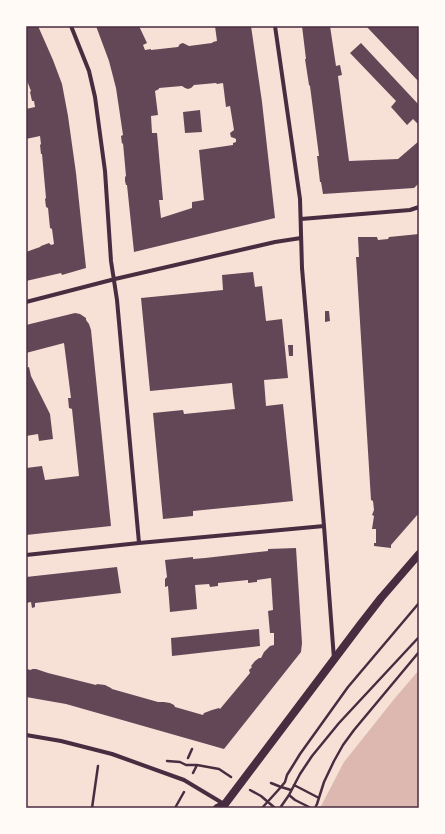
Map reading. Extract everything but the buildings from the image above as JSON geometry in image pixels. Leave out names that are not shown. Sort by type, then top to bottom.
[{"type":"main road","points":[[217,808],[226,807],[381,598],[419,554]]},
{"type":"street","points":[[71,26],[89,71],[95,97],[105,171],[112,261],[139,543]]},
{"type":"street","points":[[275,26],[300,199],[302,268],[334,660]]},
{"type":"street","points":[[301,219],[410,210],[419,207]]},
{"type":"street","points":[[26,302],[275,242],[301,238]]},
{"type":"street","points":[[26,555],[324,526]]},
{"type":"street","points":[[26,735],[61,741],[112,754],[184,780],[226,807]]},
{"type":"path","points":[[262,808],[285,782],[287,775],[300,754],[348,687],[419,603]]},
{"type":"path","points":[[280,808],[312,756],[339,723],[419,637]]},
{"type":"path","points":[[315,808],[318,804],[324,782],[343,745],[419,652]]},
{"type":"path","points":[[188,758],[192,749]]},
{"type":"path","points":[[92,808],[98,766]]},
{"type":"path","points":[[271,782],[291,790]]},
{"type":"path","points":[[294,785],[319,798]]},
{"type":"path","points":[[289,795],[310,808]]},
{"type":"path","points":[[268,802],[275,808]]},
{"type":"shaded area","points":[[419,670],[419,804],[416,808],[320,808],[344,762]]}]
